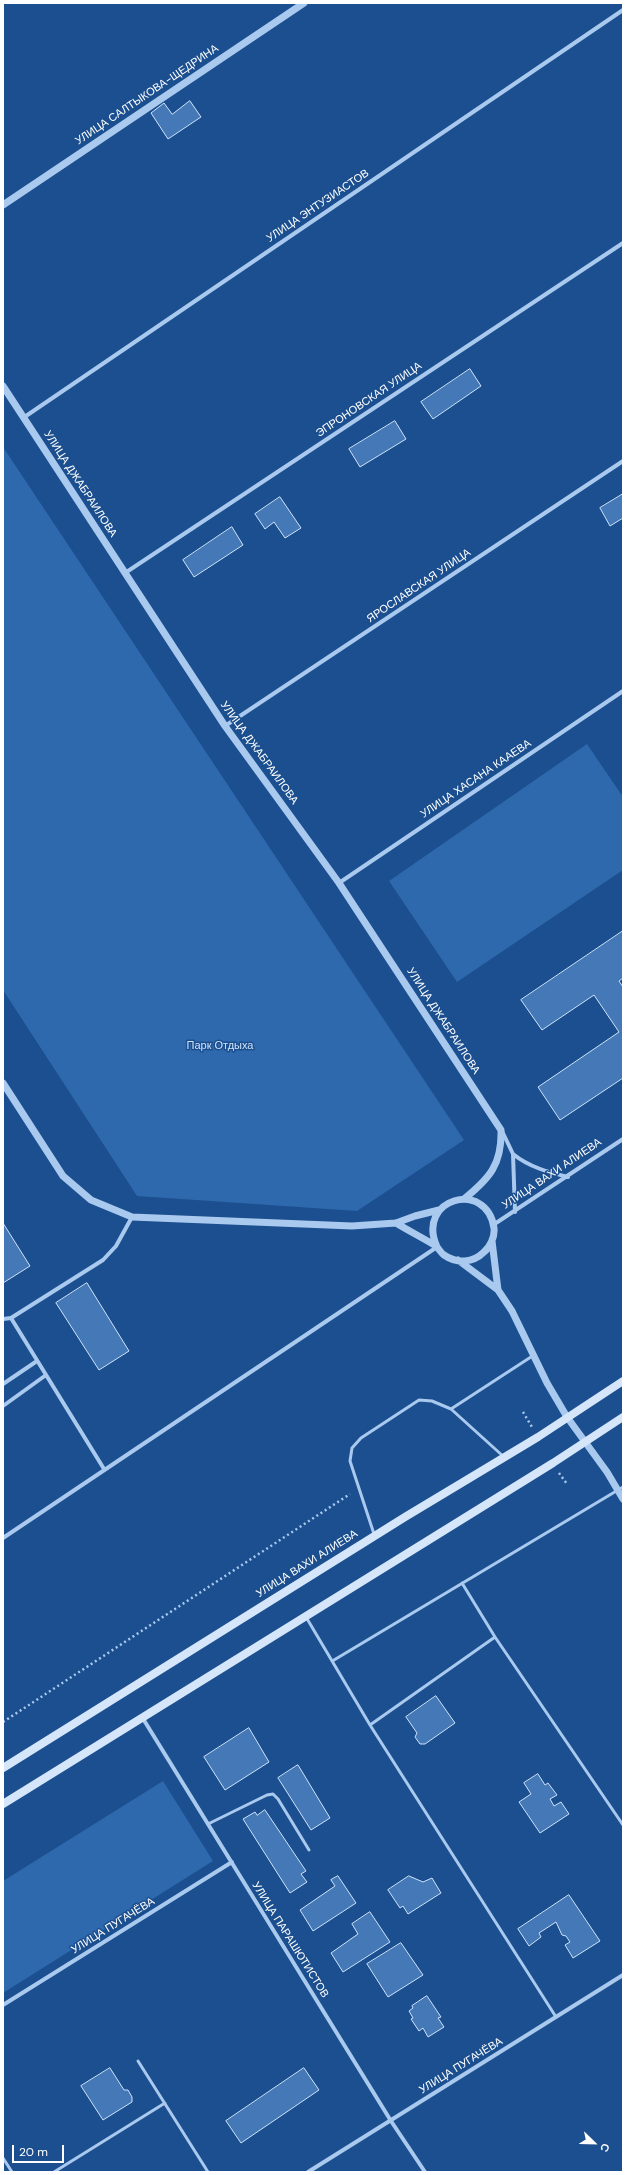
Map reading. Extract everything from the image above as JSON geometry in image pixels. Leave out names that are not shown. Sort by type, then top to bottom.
[{"type":"main road","name":"УЛИЦА ВАХИ АЛИЕВА","points":[[3,1768],[374,1535],[504,1457],[623,1380]]},
{"type":"main road","points":[[3,1804],[623,1417]]},
{"type":"street","name":"УЛИЦА САЛТЫКОВА-ЩЕДРИНА","points":[[3,205],[304,3]]},
{"type":"street","name":"УЛИЦА ЭНТУЗИАСТОВ","points":[[23,418],[623,10]]},
{"type":"street","name":"ЭПРОНОВСКАЯ УЛИЦА","points":[[125,573],[623,243]]},
{"type":"street","name":"УЛИЦА ДЖАБРАИЛОВА","points":[[3,386],[225,726],[340,883],[501,1130],[513,1154],[515,1212]]},
{"type":"street","name":"ЯРОСЛАВСКАЯ УЛИЦА","points":[[225,726],[623,461]]},
{"type":"street","name":"УЛИЦА ХАСАНА КААЕВА","points":[[340,883],[623,691]]},
{"type":"street","points":[[3,1083],[63,1176],[91,1200],[132,1217],[352,1226],[396,1223],[415,1216],[439,1210],[446,1204],[464,1199],[488,1177],[494,1168],[501,1144],[501,1130]]},
{"type":"street","name":"УЛИЦА ВАХИ АЛИЕВА","points":[[493,1225],[568,1177],[623,1139]]},
{"type":"street","points":[[513,1154],[520,1160],[544,1172],[568,1177]]},
{"type":"street","points":[[464,1199],[482,1206],[489,1213],[493,1225],[492,1241],[498,1290]]},
{"type":"street","points":[[437,1247],[432,1228],[439,1210]]},
{"type":"street","points":[[3,1319],[11,1318],[103,1260],[116,1246],[132,1217]]},
{"type":"street","points":[[396,1223],[437,1247],[443,1254],[458,1260],[498,1290],[512,1311],[567,1417],[620,1488],[623,1499]]},
{"type":"street","points":[[458,1260],[471,1260],[480,1256],[492,1241]]},
{"type":"street","points":[[3,1538],[437,1247]]},
{"type":"street","points":[[11,1318],[104,1469]]},
{"type":"street","points":[[3,1384],[37,1361]]},
{"type":"street","points":[[3,1406],[46,1375]]},
{"type":"street","name":"УЛИЦА ПАРАШЮТИСТОВ","points":[[142,1717],[390,2121],[425,2172]]},
{"type":"street","name":"УЛИЦА ПУГАЧЁВА","points":[[3,2005],[232,1862]]},
{"type":"street","name":"УЛИЦА ПУГАЧЁВА","points":[[308,2172],[623,1975]]},
{"type":"lane","points":[[451,1409],[534,1355]]},
{"type":"lane","points":[[374,1535],[350,1461],[352,1448],[360,1438],[419,1400],[432,1401],[451,1409],[504,1457]]},
{"type":"lane","points":[[334,1660],[620,1488]]},
{"type":"lane","points":[[462,1583],[495,1637],[623,1825]]},
{"type":"lane","points":[[305,1616],[334,1660],[370,1725],[556,2017]]},
{"type":"lane","points":[[370,1725],[495,1637]]},
{"type":"lane","points":[[208,1824],[267,1794],[273,1794],[278,1799],[309,1850]]},
{"type":"lane","points":[[138,2061],[208,2172]]},
{"type":"lane","points":[[54,2172],[165,2104]]},
{"type":"lane","points":[[3,2158],[12,2172]]},
{"type":"path","points":[[3,1722],[358,1488]]},
{"type":"green space","name":"Парк Отдыха","points":[[3,447],[464,1140],[357,1211],[137,1196],[3,990]]},
{"type":"green space","points":[[587,744],[623,797],[623,870],[457,982],[389,881]]},
{"type":"green space","points":[[163,1781],[213,1861],[3,1993],[3,1881]]},
{"type":"building","points":[[190,101],[201,117],[168,139],[151,113],[164,103],[172,114]]},
{"type":"building","points":[[470,369],[481,386],[433,419],[421,402]]},
{"type":"building","points":[[395,421],[406,439],[360,467],[349,449]]},
{"type":"building","points":[[623,494],[623,518],[610,526],[600,508]]},
{"type":"building","points":[[280,497],[301,528],[285,538],[274,522],[265,529],[255,514]]},
{"type":"building","points":[[232,527],[243,545],[194,577],[183,560]]},
{"type":"building","points":[[623,931],[623,978],[619,981],[623,987],[623,1078],[560,1120],[538,1087],[619,1032],[594,995],[542,1030],[521,1000]]},
{"type":"building","points":[[3,1223],[30,1266],[3,1283]]},
{"type":"building","points":[[87,1283],[129,1351],[99,1370],[56,1303]]},
{"type":"building","points":[[436,1696],[455,1723],[425,1744],[420,1744],[415,1737],[417,1733],[406,1717]]},
{"type":"building","points":[[249,1728],[269,1762],[225,1790],[204,1757]]},
{"type":"building","points":[[298,1765],[330,1818],[311,1830],[278,1778]]},
{"type":"building","points":[[538,1774],[545,1785],[548,1783],[557,1795],[550,1799],[554,1806],[561,1802],[569,1814],[540,1833],[519,1802],[531,1794],[524,1783]]},
{"type":"building","points":[[265,1810],[306,1871],[301,1874],[307,1882],[290,1893],[243,1819],[255,1812],[257,1815]]},
{"type":"building","points":[[338,1876],[356,1903],[313,1931],[300,1910],[335,1886],[331,1880]]},
{"type":"building","points":[[409,1876],[423,1882],[432,1878],[441,1893],[408,1914],[403,1906],[400,1908],[388,1890]]},
{"type":"building","points":[[569,1895],[600,1941],[573,1958],[565,1945],[570,1942],[566,1936],[562,1935],[556,1922],[539,1933],[541,1937],[529,1946],[518,1929]]},
{"type":"building","points":[[370,1912],[390,1942],[343,1972],[331,1953],[358,1934],[352,1924]]},
{"type":"building","points":[[401,1943],[423,1975],[388,1997],[367,1964]]},
{"type":"building","points":[[427,1996],[441,2017],[438,2018],[444,2027],[428,2037],[423,2028],[419,2031],[411,2019],[413,2018],[409,2011],[413,2008],[412,2006]]},
{"type":"building","points":[[110,2068],[124,2090],[128,2090],[132,2097],[132,2102],[103,2120],[81,2086]]},
{"type":"building","points":[[304,2068],[319,2090],[241,2143],[226,2121]]}]
